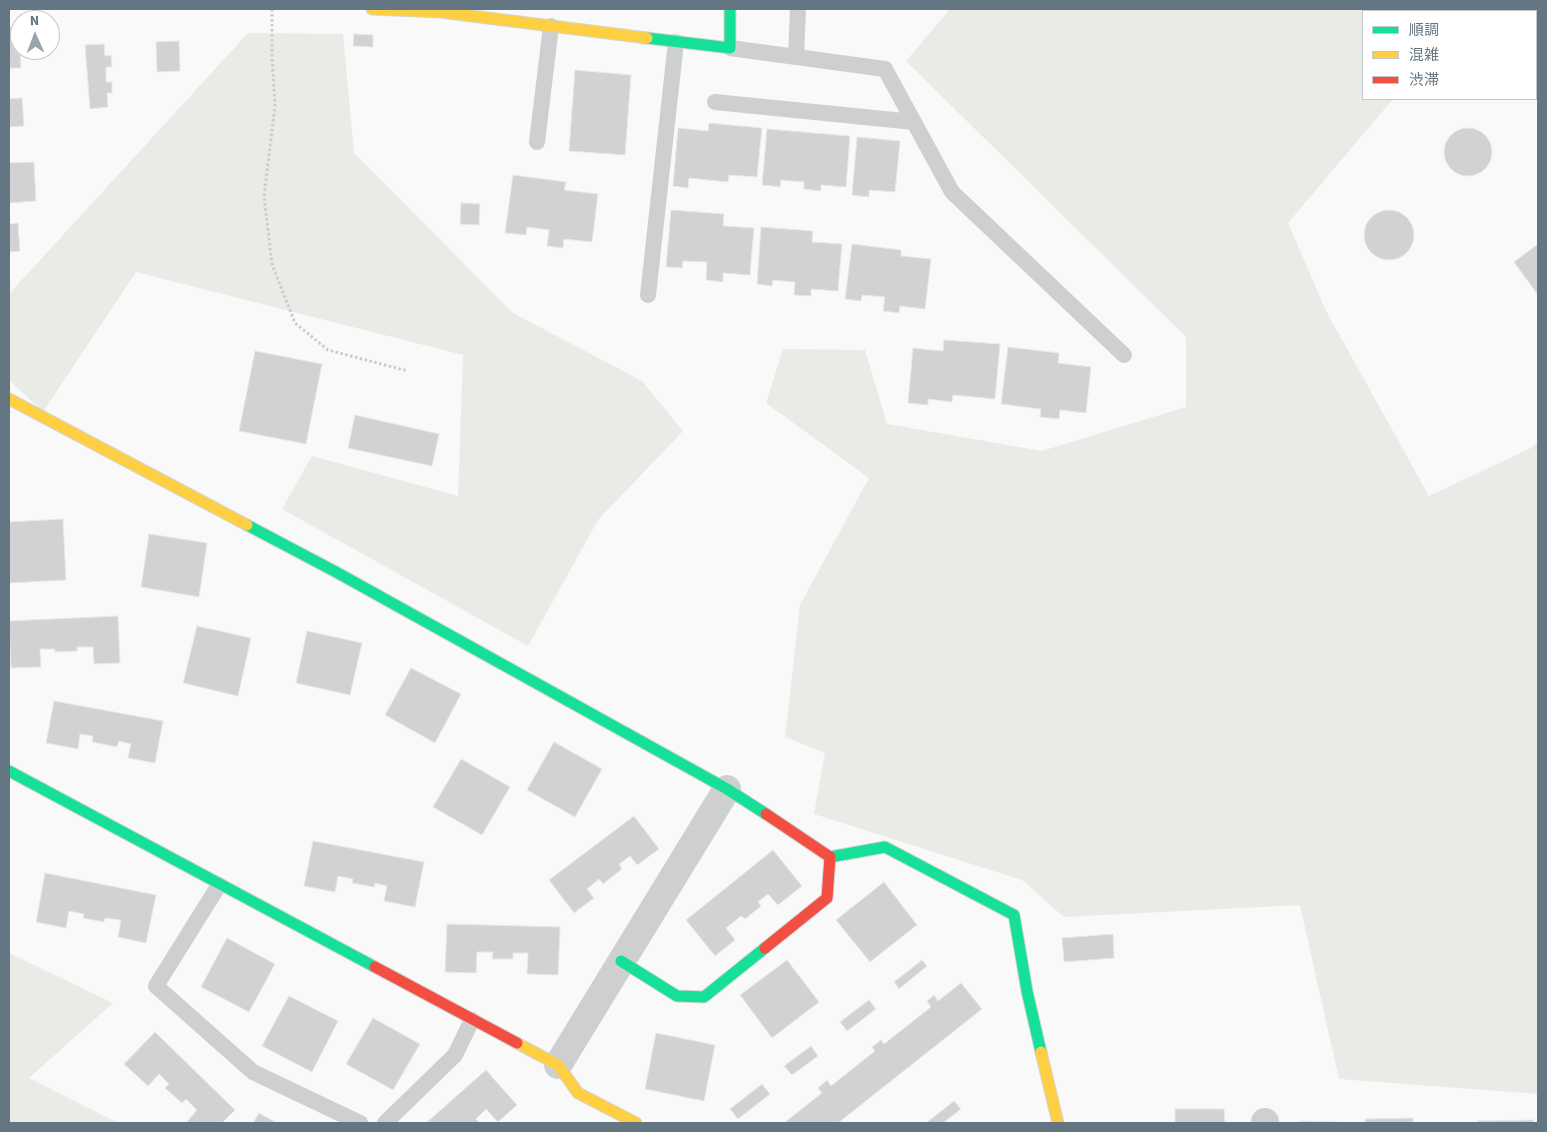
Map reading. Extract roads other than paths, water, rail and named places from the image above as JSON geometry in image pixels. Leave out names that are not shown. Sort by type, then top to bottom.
[{"type":"street","points":[[372,9],[440,10],[730,48],[730,9]]},
{"type":"street","points":[[9,399],[336,572],[727,789],[830,857],[885,847],[1014,915],[1027,991],[1058,1123]]},
{"type":"street","points":[[9,771],[558,1065],[578,1092],[636,1123]]},
{"type":"street","points":[[558,1065],[727,789]]},
{"type":"street","points":[[621,961],[677,996],[704,997],[827,898],[830,857]]},
{"type":"lane","points":[[796,57],[798,9]]},
{"type":"lane","points":[[537,142],[551,26]]},
{"type":"lane","points":[[648,295],[676,42]]},
{"type":"lane","points":[[730,48],[885,69],[952,192],[1124,355]]},
{"type":"lane","points":[[714,102],[914,122]]},
{"type":"lane","points":[[219,885],[156,986],[253,1072],[360,1123]]},
{"type":"lane","points":[[385,1123],[455,1055],[472,1020]]}]
